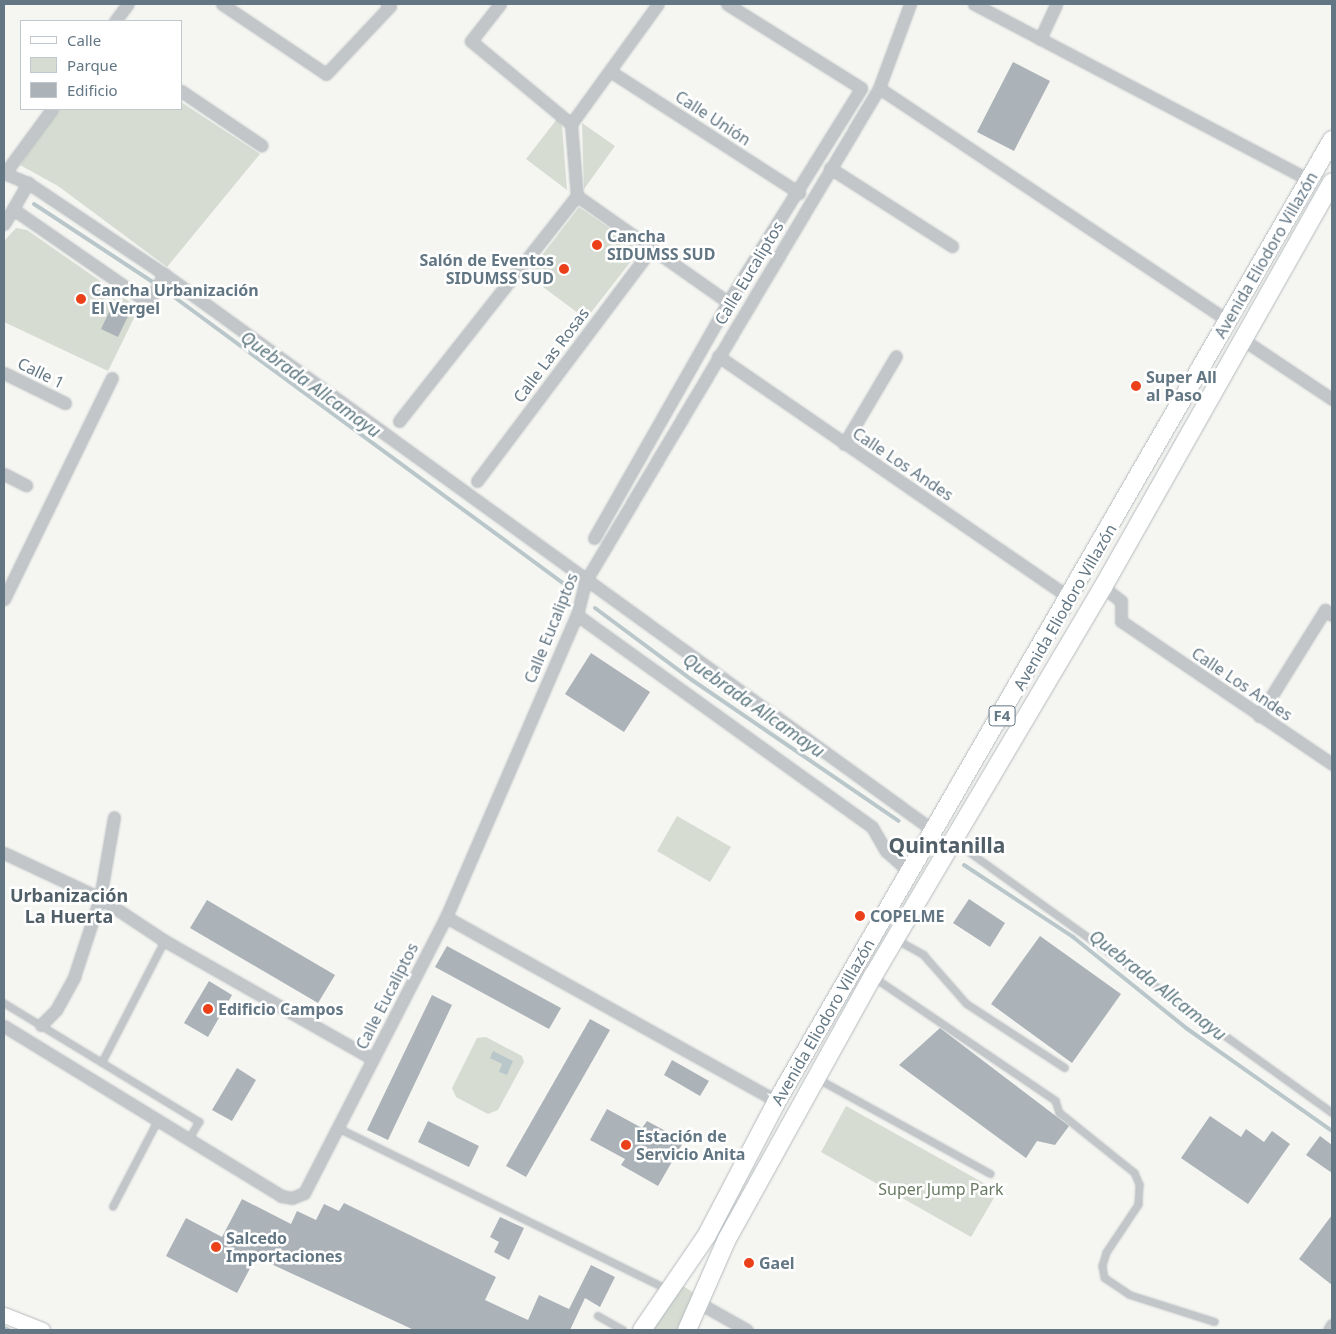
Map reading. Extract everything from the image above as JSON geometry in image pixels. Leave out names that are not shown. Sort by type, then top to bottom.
[{"type":"highway","name":"Avenida Eliodoro Villazón","points":[[642,1330],[707,1235],[777,1101],[1070,598],[1332,140]]},
{"type":"highway","name":"Avenida Eliodoro Villazón","points":[[687,1330],[727,1239],[873,976],[1103,587],[1332,182]]},
{"type":"main road","points":[[4,1315],[42,1330]]},
{"type":"street","points":[[116,20],[128,4]]},
{"type":"street","points":[[222,4],[326,74],[390,6],[387,4]]},
{"type":"street","points":[[500,4],[471,41],[570,124]]},
{"type":"street","points":[[398,422],[577,196],[570,124],[658,4]]},
{"type":"street","name":"Calle Eucaliptos","points":[[594,538],[728,302],[799,192],[860,88],[727,4]]},
{"type":"street","name":"Calle Eucaliptos","points":[[189,1140],[292,1198],[304,1193],[446,917],[577,615],[585,582],[879,88],[910,4]]},
{"type":"street","points":[[974,4],[1309,180]]},
{"type":"street","points":[[1040,39],[1056,4]]},
{"type":"street","name":"Calle Unión","points":[[610,71],[799,192]]},
{"type":"street","points":[[879,88],[1228,322]]},
{"type":"street","points":[[182,92],[261,146]]},
{"type":"street","points":[[51,110],[4,173],[28,183],[162,276],[585,582],[934,831]]},
{"type":"street","points":[[830,168],[952,246]]},
{"type":"street","points":[[4,224],[28,183]]},
{"type":"street","points":[[577,196],[728,302]]},
{"type":"street","points":[[13,209],[149,303],[162,276]]},
{"type":"street","name":"Calle Las Rosas","points":[[477,480],[651,249]]},
{"type":"street","points":[[1242,339],[1332,399]]},
{"type":"street","name":"Calle Los Andes","points":[[718,356],[1070,598]]},
{"type":"street","points":[[844,444],[896,356]]},
{"type":"street","name":"Calle 1","points":[[4,373],[65,403]]},
{"type":"street","points":[[4,599],[112,378]]},
{"type":"street","points":[[4,474],[26,485]]},
{"type":"street","name":"Calle Los Andes","points":[[1103,587],[1121,600],[1121,621],[1332,764]]},
{"type":"street","points":[[1259,716],[1325,610],[1332,614]]},
{"type":"street","points":[[577,615],[872,827],[886,851],[909,872]]},
{"type":"street","points":[[40,1026],[56,1010],[74,977],[100,898],[114,817]]},
{"type":"street","points":[[4,853],[100,898],[166,941],[373,1059]]},
{"type":"street","points":[[446,917],[777,1101]]},
{"type":"street","points":[[4,1026],[189,1140]]},
{"type":"street","points":[[699,1303],[748,1330]]},
{"type":"street","points":[[1329,1330],[1332,1325]]},
{"type":"lane","points":[[953,840],[1332,1113]]},
{"type":"lane","points":[[895,939],[924,955],[967,1004],[1065,1068]]},
{"type":"lane","points":[[102,1063],[166,941]]},
{"type":"lane","points":[[873,976],[1056,1101],[1060,1113],[1135,1173],[1140,1185],[1139,1205],[1108,1253],[1103,1266],[1106,1278],[1130,1295],[1215,1322]]},
{"type":"lane","points":[[4,1003],[200,1122],[189,1140]]},
{"type":"lane","points":[[816,1078],[991,1174]]},
{"type":"lane","points":[[113,1207],[158,1121]]},
{"type":"lane","points":[[338,1128],[670,1291]]},
{"type":"lane","points":[[598,1316],[623,1330]]},
{"type":"green space","points":[[182,103],[260,154],[167,267],[58,186],[20,165],[57,110],[182,110]]},
{"type":"green space","points":[[557,119],[562,126],[567,190],[526,159]]},
{"type":"green space","points":[[582,123],[615,146],[584,189]]},
{"type":"green space","points":[[579,207],[634,245],[635,256],[586,319],[527,275]]},
{"type":"green space","points":[[16,228],[27,230],[139,308],[108,371],[4,322],[4,241]]},
{"type":"green space","points":[[677,816],[731,847],[710,882],[657,851]]},
{"type":"green space","points":[[486,1037],[522,1056],[524,1062],[498,1110],[488,1114],[456,1097],[452,1088],[477,1038]]},
{"type":"green space","name":"Super Jump Park","points":[[846,1106],[998,1191],[971,1237],[821,1152]]},
{"type":"green space","points":[[683,1286],[694,1293],[677,1330],[652,1330]]},
{"type":"shaded area","points":[[493,1051],[513,1061],[507,1075],[499,1072],[502,1064],[490,1058]]},
{"type":"building","points":[[1013,62],[1050,81],[1014,151],[977,132]]},
{"type":"building","points":[[114,302],[131,310],[118,337],[101,329]]},
{"type":"building","points":[[591,653],[650,692],[624,732],[565,694]]},
{"type":"building","points":[[969,899],[1005,923],[990,947],[953,923]]},
{"type":"building","points":[[207,900],[335,975],[318,1003],[190,928]]},
{"type":"building","points":[[1040,936],[1121,994],[1072,1063],[991,1004]]},
{"type":"building","points":[[447,946],[561,1008],[549,1029],[435,967]]},
{"type":"building","name":"Edificio Campos","points":[[209,981],[232,995],[208,1037],[184,1023]]},
{"type":"building","points":[[432,995],[452,1005],[388,1140],[367,1130]]},
{"type":"building","points":[[590,1019],[610,1030],[526,1177],[506,1166]]},
{"type":"building","points":[[940,1028],[1069,1126],[1055,1145],[1037,1141],[1026,1158],[899,1065]]},
{"type":"building","points":[[672,1060],[709,1081],[700,1096],[664,1075]]},
{"type":"building","points":[[237,1068],[256,1080],[232,1121],[212,1110]]},
{"type":"building","points":[[607,1109],[642,1128],[647,1121],[684,1141],[658,1186],[621,1165],[625,1159],[590,1140]]},
{"type":"building","points":[[1210,1116],[1241,1137],[1246,1129],[1264,1142],[1272,1131],[1290,1144],[1248,1204],[1181,1158]]},
{"type":"building","points":[[428,1121],[479,1146],[469,1167],[418,1142]]},
{"type":"building","points":[[1320,1136],[1332,1145],[1332,1173],[1306,1155]]},
{"type":"building","points":[[242,1199],[291,1224],[297,1211],[316,1220],[324,1204],[339,1211],[344,1203],[496,1277],[485,1300],[528,1320],[539,1295],[569,1309],[591,1265],[615,1277],[600,1307],[585,1298],[570,1330],[414,1330],[256,1257],[237,1293],[166,1256],[186,1218],[222,1237]]},
{"type":"building","points":[[1332,1215],[1332,1285],[1299,1259]]},
{"type":"building","points":[[500,1217],[524,1228],[509,1260],[494,1252],[499,1242],[490,1237]]},
{"type":"waterway","name":"Quebrada Allcamayu","points":[[34,204],[162,288],[571,589]]},
{"type":"waterway","name":"Quebrada Allcamayu","points":[[595,608],[692,680],[899,821]]},
{"type":"waterway","name":"Quebrada Allcamayu","points":[[964,865],[1073,937],[1186,1028],[1332,1131]]},
{"type":"waterway","points":[[4,1328],[9,1330]]},
{"type":"place","name":"Cancha SIDUMSS SUD","points":[[597,245]]},
{"type":"place","name":"Salón de Eventos SIDUMSS SUD","points":[[564,269]]},
{"type":"place","name":"Cancha Urbanización El Vergel","points":[[81,299]]},
{"type":"place","name":"Super All al Paso","points":[[1136,386]]},
{"type":"place","name":"COPELME","points":[[860,916]]},
{"type":"place","name":"Edificio Campos","points":[[208,1009]]},
{"type":"place","name":"Estación de Servicio Anita","points":[[626,1145]]},
{"type":"place","name":"Salcedo Importaciones","points":[[216,1247]]},
{"type":"place","name":"Gael","points":[[749,1263]]},
{"type":"district","name":"Quintanilla","points":[[947,845]]},
{"type":"district","name":"Urbanización La Huerta","points":[[69,906]]}]
